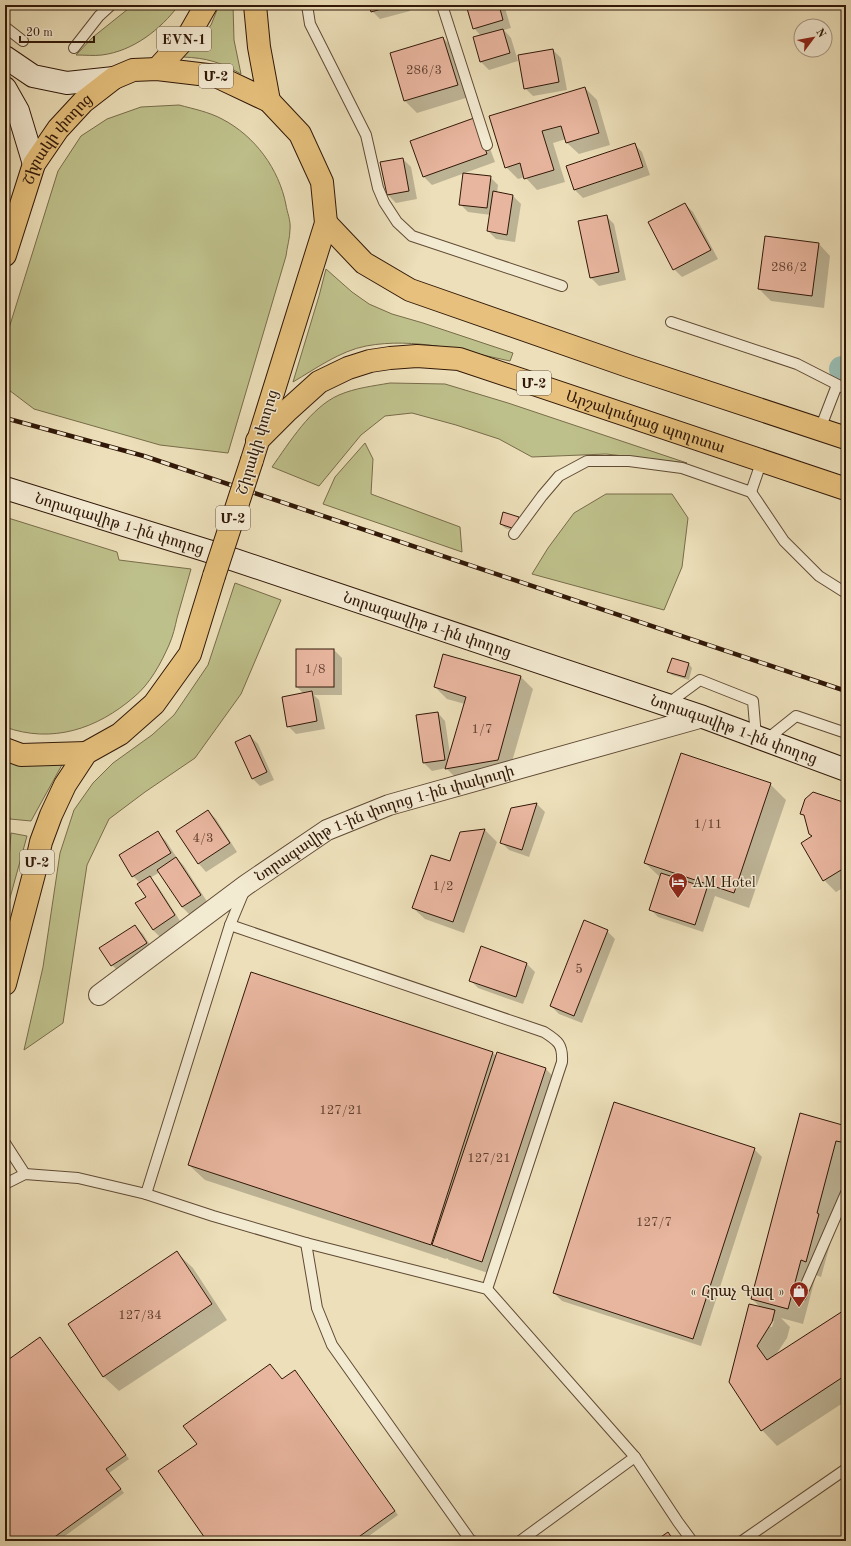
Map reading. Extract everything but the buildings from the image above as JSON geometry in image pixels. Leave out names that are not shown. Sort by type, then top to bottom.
[{"type":"main road","name":"EVN-1","points":[[157,69],[190,33],[206,5]]},
{"type":"main road","name":"Շիրակի փողոց","points":[[255,5],[258,47],[270,101]]},
{"type":"main road","points":[[5,57],[33,76],[67,83],[114,78]]},
{"type":"main road","name":"Շիրակի փողոց","points":[[5,256],[34,164],[58,129],[83,102],[114,78],[133,70],[157,69],[216,76],[270,101],[300,134],[322,182],[326,223],[190,654],[154,704],[120,734],[86,753],[21,755],[5,749]]},
{"type":"main road","points":[[5,88],[18,111],[34,164]]},
{"type":"main road","points":[[326,223],[364,263],[410,290],[631,367],[846,438]]},
{"type":"main road","name":"Արշակունյաց պողոտա","points":[[254,451],[288,410],[319,382],[348,368],[370,361],[417,356],[459,359],[846,489]]},
{"type":"main road","name":"Նորագավիթ 1-ին փողոց","points":[[5,488],[208,550],[703,717],[846,770]]},
{"type":"main road","name":"Շիրակի փողոց","points":[[5,984],[41,842],[51,815],[65,785],[86,753]]},
{"type":"street","name":"Նորագավիթ 1-ին փողոց 1-ին փակուղի","points":[[99,995],[246,885],[327,830],[389,805],[703,717]]},
{"type":"lane","points":[[74,48],[99,16],[111,5]]},
{"type":"lane","points":[[307,5],[310,24],[366,136],[378,188],[384,202],[397,222],[412,236],[562,286]]},
{"type":"lane","points":[[442,5],[487,145]]},
{"type":"lane","points":[[5,27],[23,41]]},
{"type":"lane","points":[[671,322],[797,364],[841,387],[820,430]]},
{"type":"lane","points":[[751,492],[762,460]]},
{"type":"lane","points":[[514,534],[559,476],[587,461],[629,461],[682,468],[751,492],[784,541],[819,576],[846,593]]},
{"type":"lane","points":[[666,705],[700,680],[752,701],[761,738],[796,716],[846,732]]},
{"type":"lane","points":[[146,1194],[230,925],[246,885]]},
{"type":"lane","points":[[230,925],[544,1032],[558,1041],[562,1052],[562,1062],[487,1289]]},
{"type":"lane","points":[[5,1144],[25,1174]]},
{"type":"lane","points":[[5,1184],[25,1174],[78,1178],[146,1194],[213,1216],[306,1243],[487,1289],[635,1457],[692,1541]]},
{"type":"lane","points":[[801,1296],[846,1193]]},
{"type":"lane","points":[[306,1243],[317,1308],[332,1345],[471,1541],[473,1541]]},
{"type":"lane","points":[[520,1541],[635,1457]]},
{"type":"lane","points":[[742,1541],[846,1469]]},
{"type":"green space","points":[[133,5],[179,5],[154,31],[135,44],[113,53],[102,55],[76,55],[93,37]]},
{"type":"green space","points":[[219,5],[233,5],[234,40],[241,74],[213,61],[183,57],[211,25]]},
{"type":"green space","points":[[179,105],[222,119],[234,126],[255,144],[264,155],[278,179],[283,192],[290,223],[290,236],[286,256],[228,453],[160,445],[34,409],[5,387],[5,341],[58,171],[81,136],[107,119],[141,107]]},
{"type":"green space","points":[[326,269],[352,292],[369,304],[392,314],[513,353],[510,361],[439,346],[403,343],[384,344],[356,348],[328,361],[293,382]]},
{"type":"green space","points":[[390,383],[445,384],[508,403],[687,463],[606,454],[532,457],[499,439],[412,413],[385,416],[361,435],[319,486],[272,467],[301,426],[319,408],[339,395]]},
{"type":"green space","points":[[365,443],[373,459],[371,494],[460,527],[462,552],[323,504],[335,477]]},
{"type":"green space","points":[[606,494],[672,494],[688,518],[682,567],[664,610],[532,574],[548,548],[574,513]]},
{"type":"green space","points":[[5,517],[117,552],[119,560],[191,569],[172,638],[154,673],[140,692],[105,718],[73,730],[57,733],[40,734],[23,732],[5,727]]},
{"type":"green space","points":[[235,583],[281,600],[241,694],[195,758],[109,819],[87,865],[63,1023],[24,1050],[43,967],[60,853],[74,810],[93,783],[113,763],[152,735],[174,715],[208,665]]},
{"type":"green space","points":[[5,756],[63,763],[31,821],[10,819],[5,792]]},
{"type":"green space","points":[[11,833],[27,836],[5,916],[5,882],[8,872]]},
{"type":"waterway","points":[[842,369],[846,370]]},
{"type":"railway","points":[[5,418],[144,456],[846,691]]},
{"type":"place","name":"AM Hotel","points":[[678,899]]},
{"type":"place","name":"« Հրաչ Գազ »","points":[[799,1308]]}]
